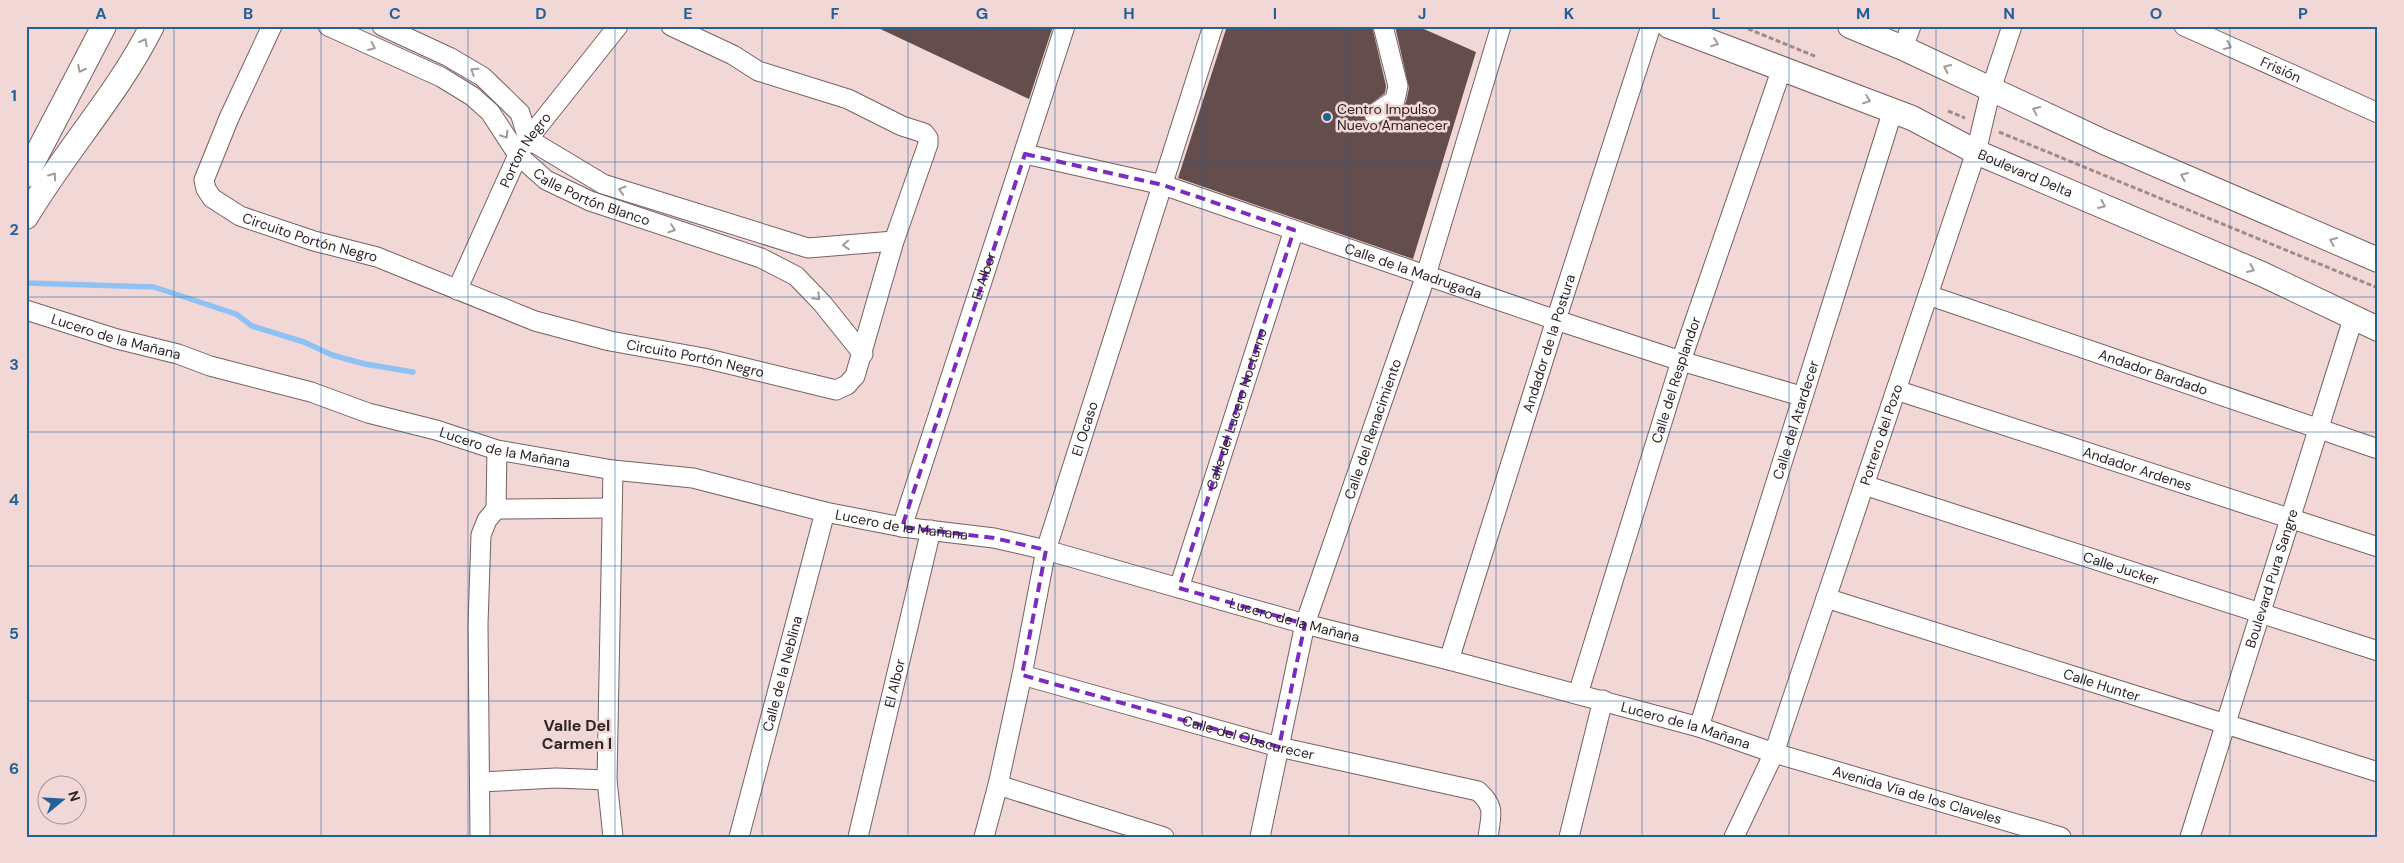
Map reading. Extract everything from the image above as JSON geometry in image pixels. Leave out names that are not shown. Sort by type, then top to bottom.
[{"type":"main road","points":[[26,175],[104,26]]},
{"type":"main road","points":[[26,217],[38,197],[116,89],[152,26]]},
{"type":"main road","name":"Boulevard Delta","points":[[1669,26],[1912,118],[1976,152],[2262,274],[2378,329]]},
{"type":"main road","points":[[1850,26],[1907,37],[1991,89],[2104,142],[2377,259]]},
{"type":"street","name":"Circuito Portón Negro","points":[[272,26],[205,175],[204,183],[208,193],[218,203],[240,216],[314,241],[377,257],[535,321],[610,341],[704,358],[836,390],[847,385],[855,376],[894,241],[928,144],[928,138],[924,133],[902,126],[848,99],[758,71],[733,55],[671,26]]},
{"type":"street","name":"Calle Portón Blanco","points":[[328,26],[458,86],[490,112],[518,155],[546,180],[590,201],[760,258],[796,276],[822,303],[862,354]]},
{"type":"street","points":[[382,26],[449,57],[484,77],[520,112],[528,139]]},
{"type":"street","name":"Porton Negro","points":[[457,290],[518,155],[528,139],[618,26]]},
{"type":"street","name":"El Albor","points":[[902,527],[1025,154],[1065,26]]},
{"type":"street","name":"El Ocaso","points":[[984,837],[998,785],[1022,675],[1046,550],[1213,26]]},
{"type":"street","points":[[1374,114],[1395,100],[1398,86],[1383,26]]},
{"type":"street","name":"Calle del Renacimiento","points":[[1260,837],[1305,624],[1426,275],[1501,26]]},
{"type":"street","name":"Andador de la Postura","points":[[1449,660],[1651,26]]},
{"type":"street","name":"Potrero del Pozo","points":[[1734,837],[1774,753],[1976,152],[1991,89],[2012,26]]},
{"type":"street","name":"Frisión","points":[[2184,26],[2378,113]]},
{"type":"street","name":"Calle del Resplandor","points":[[1578,694],[1681,361],[1782,68]]},
{"type":"street","name":"Calle del Atardecer","points":[[1698,727],[1892,110]]},
{"type":"street","name":"Calle Portón Blanco","points":[[528,139],[603,184],[808,248],[894,241]]},
{"type":"street","name":"Calle de la Madrugada","points":[[1025,154],[1163,185],[1556,320],[1681,361],[1801,396]]},
{"type":"street","name":"Calle del Lucero Nocturno","points":[[1179,588],[1294,230]]},
{"type":"street","points":[[796,276],[808,248]]},
{"type":"street","name":"Andador Bardado","points":[[1928,295],[2378,449]]},
{"type":"street","name":"Lucero de la Mañana","points":[[26,310],[117,339],[178,354],[210,366],[310,392],[368,413],[436,430],[497,450],[613,470],[693,478],[825,512],[902,527],[994,538],[1046,550],[1305,624],[1603,700],[1698,727],[1774,753]]},
{"type":"street","name":"Boulevard Pura Sangre","points":[[2190,837],[2354,319]]},
{"type":"street","name":"Andador Ardenes","points":[[1896,390],[2378,547]]},
{"type":"street","points":[[480,837],[478,624],[481,535],[487,520],[496,509],[497,450]]},
{"type":"street","points":[[613,470],[611,508],[612,602],[607,780],[613,837]]},
{"type":"street","name":"Calle Jucker","points":[[1864,485],[2378,651]]},
{"type":"street","points":[[496,509],[611,508]]},
{"type":"street","name":"Calle de la Neblina","points":[[739,837],[825,512]]},
{"type":"street","name":"El Albor","points":[[858,837],[931,530]]},
{"type":"street","name":"Calle Hunter","points":[[1826,598],[2378,772]]},
{"type":"street","name":"Calle del Obscurecer","points":[[1022,675],[1279,748],[1478,791],[1488,800],[1492,811],[1488,837]]},
{"type":"street","points":[[1569,837],[1603,700]]},
{"type":"street","name":"Avenida Vía de los Claveles","points":[[1774,753],[2061,837]]},
{"type":"street","points":[[480,782],[556,778],[607,780]]},
{"type":"street","points":[[998,785],[1164,837]]},
{"type":"path","points":[[1741,26],[1822,59]]},
{"type":"path","points":[[1947,111],[2378,288]]},
{"type":"highlighted area","points":[[1025,154],[1163,185],[1294,230],[1179,588],[1305,624],[1279,747],[1022,675],[1046,550],[994,538],[902,527]]},
{"type":"building","points":[[874,26],[1053,26],[1029,99]]},
{"type":"building","name":"Centro Impulso Nuevo Amanecer","points":[[1227,26],[1372,26],[1386,86],[1385,93],[1364,109],[1365,121],[1374,125],[1402,109],[1406,102],[1409,88],[1395,26],[1417,26],[1476,52],[1413,259],[1178,178]]},
{"type":"waterway","points":[[26,283],[154,287],[236,314],[252,326],[304,342],[332,355],[365,364],[413,372]]},
{"type":"place","name":"Centro Impulso Nuevo Amanecer","points":[[1327,117]]},
{"type":"district","name":"Valle Del Carmen I","points":[[577,734]]}]
